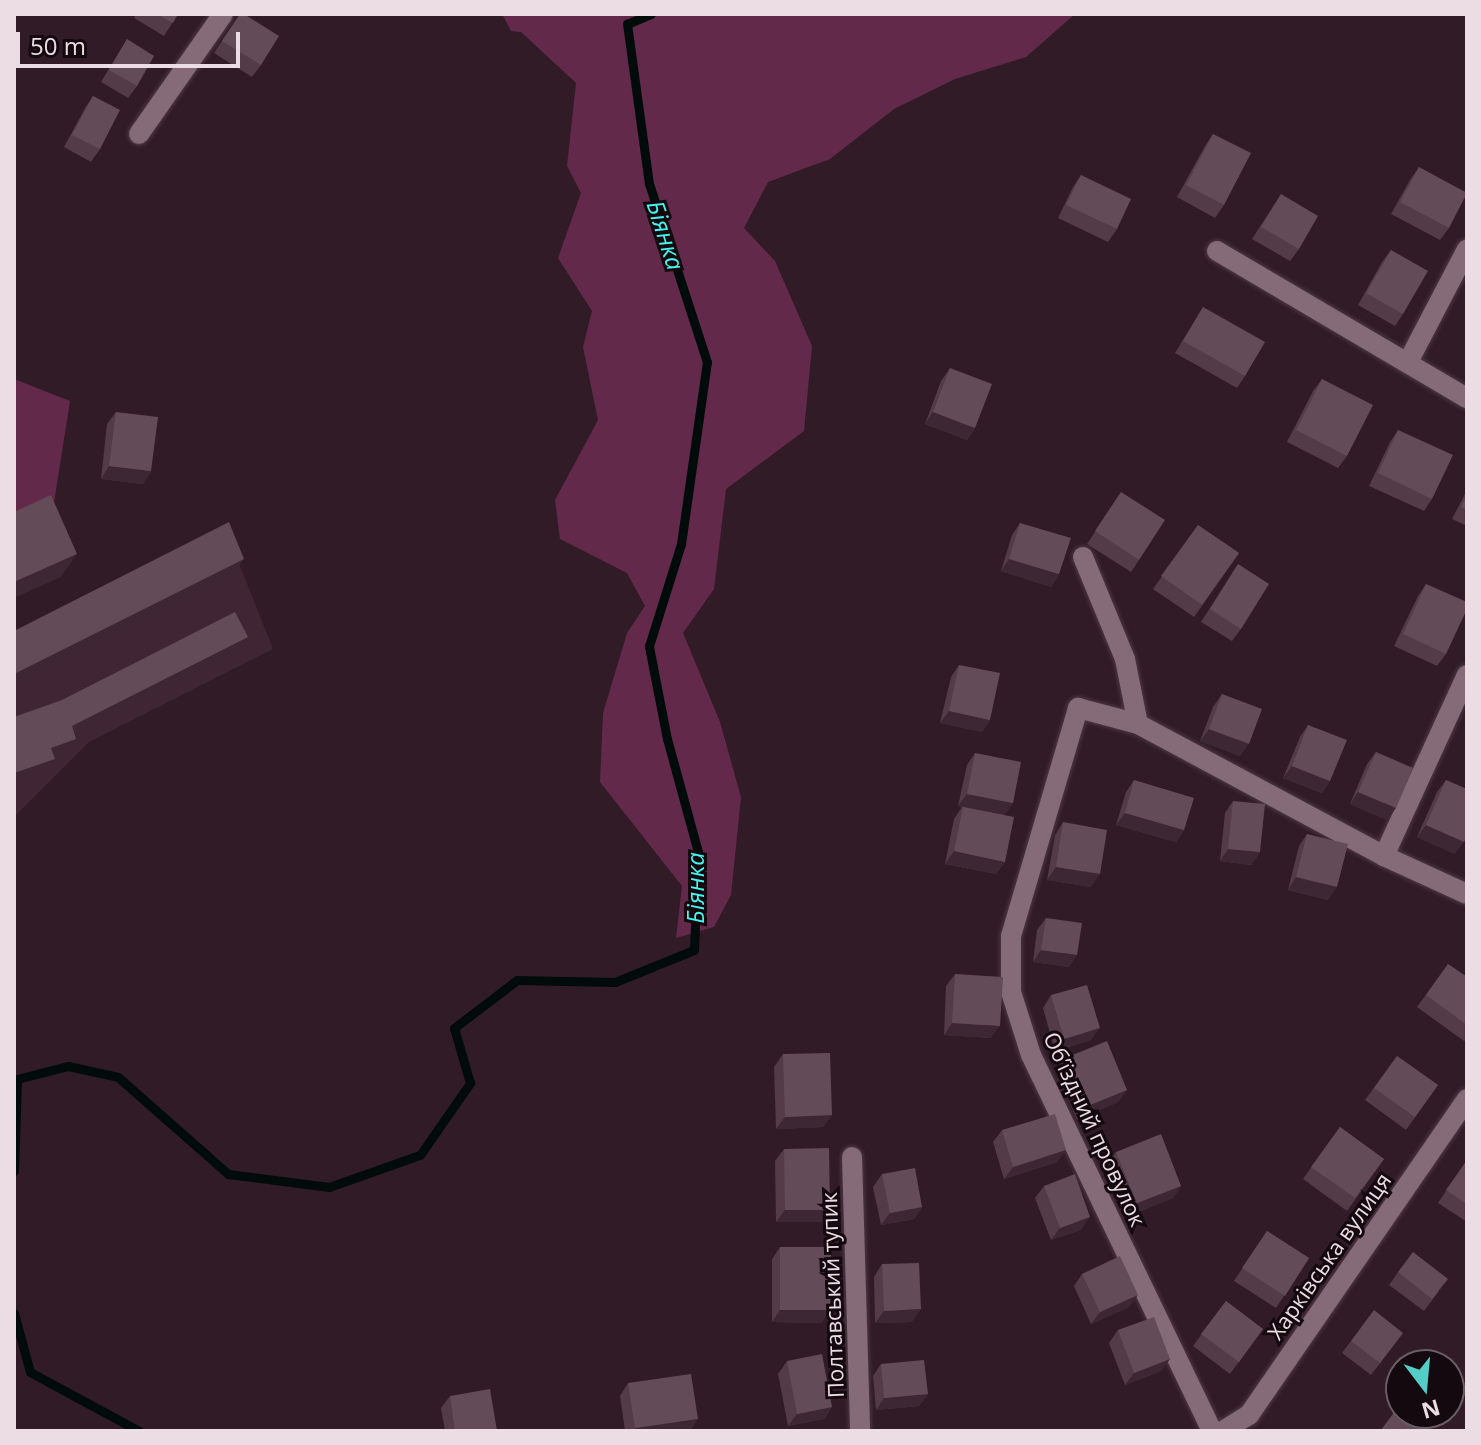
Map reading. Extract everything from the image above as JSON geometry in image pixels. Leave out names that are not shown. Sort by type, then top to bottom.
[{"type":"street","points":[[139,134],[223,14]]},
{"type":"street","points":[[1408,362],[1467,249]]},
{"type":"street","points":[[1217,251],[1467,398]]},
{"type":"street","points":[[1083,557],[1125,659],[1138,724]]},
{"type":"street","points":[[1384,856],[1467,675]]},
{"type":"street","name":"Обʼїздний провулок","points":[[1212,1431],[1031,1055],[1011,992],[1011,936],[1078,708],[1138,724],[1384,856],[1467,894]]},
{"type":"street","name":"Харківська вулиця","points":[[1223,1431],[1249,1415],[1467,1099]]},
{"type":"street","name":"Полтавський тупик","points":[[852,1157],[860,1431]]},
{"type":"shaded area","points":[[502,14],[1075,14],[1026,57],[955,79],[894,109],[830,159],[768,182],[744,228],[775,261],[812,346],[804,431],[726,489],[714,589],[683,633],[720,722],[741,797],[731,895],[714,927],[676,938],[682,886],[600,782],[603,713],[627,633],[645,606],[627,573],[560,539],[555,500],[598,420],[583,347],[592,311],[558,258],[581,193],[567,166],[576,83],[521,32],[511,31]]},
{"type":"shaded area","points":[[14,379],[70,401],[53,509],[14,528]]},
{"type":"shaded area","points":[[225,528],[273,649],[89,742],[14,817],[14,635]]},
{"type":"building","points":[[157,14],[178,14],[173,23]]},
{"type":"building","points":[[240,14],[279,36],[261,65],[222,41]]},
{"type":"building","points":[[127,39],[154,56],[137,86],[109,70]]},
{"type":"building","points":[[93,96],[120,110],[100,149],[72,135]]},
{"type":"building","points":[[1213,134],[1251,153],[1224,205],[1186,185]]},
{"type":"building","points":[[1419,167],[1467,193],[1449,228],[1400,202]]},
{"type":"building","points":[[1081,175],[1131,199],[1117,229],[1066,205]]},
{"type":"building","points":[[1281,194],[1318,216],[1299,249],[1261,227]]},
{"type":"building","points":[[1391,250],[1428,271],[1403,314],[1366,293]]},
{"type":"building","points":[[1203,307],[1265,342],[1245,376],[1183,341]]},
{"type":"building","points":[[950,368],[992,384],[975,428],[933,412]]},
{"type":"building","points":[[1322,379],[1373,405],[1347,456],[1296,430]]},
{"type":"building","points":[[116,412],[158,417],[151,471],[109,466]]},
{"type":"building","points":[[1398,430],[1453,455],[1432,499],[1378,473]]},
{"type":"building","points":[[1121,492],[1165,520],[1139,560],[1095,531]]},
{"type":"building","points":[[1467,494],[1467,510],[1461,507]]},
{"type":"building","points":[[51,495],[77,554],[14,582],[14,512]]},
{"type":"building","points":[[229,522],[244,559],[14,674],[14,631]]},
{"type":"building","points":[[1020,523],[1071,538],[1059,574],[1009,559]]},
{"type":"building","points":[[1198,525],[1239,553],[1202,605],[1161,576]]},
{"type":"building","points":[[1238,564],[1269,584],[1241,629],[1210,609]]},
{"type":"building","points":[[1426,584],[1467,602],[1467,609],[1446,654],[1403,634]]},
{"type":"building","points":[[235,612],[248,637],[72,726],[76,739],[51,748],[55,759],[14,773],[14,717],[62,700]]},
{"type":"building","points":[[959,665],[1000,673],[990,720],[949,711]]},
{"type":"building","points":[[1222,694],[1262,709],[1249,744],[1209,729]]},
{"type":"building","points":[[1308,725],[1347,740],[1330,781],[1292,766]]},
{"type":"building","points":[[1376,752],[1413,768],[1396,808],[1358,792]]},
{"type":"building","points":[[975,753],[1021,762],[1013,803],[967,794]]},
{"type":"building","points":[[1134,780],[1194,798],[1184,830],[1125,813]]},
{"type":"building","points":[[1446,780],[1467,789],[1467,835],[1464,842],[1426,825]]},
{"type":"building","points":[[1233,801],[1265,804],[1260,852],[1228,849]]},
{"type":"building","points":[[963,807],[1014,817],[1005,862],[954,851]]},
{"type":"building","points":[[1063,822],[1107,830],[1100,874],[1056,867]]},
{"type":"building","points":[[1307,834],[1348,844],[1337,887],[1296,877]]},
{"type":"building","points":[[1046,918],[1082,923],[1077,955],[1041,950]]},
{"type":"building","points":[[1448,964],[1467,977],[1467,1025],[1426,995]]},
{"type":"building","points":[[955,974],[1003,977],[1000,1026],[952,1023]]},
{"type":"building","points":[[1087,985],[1100,1028],[1064,1039],[1051,995]]},
{"type":"building","points":[[1107,1041],[1127,1090],[1085,1107],[1065,1058]]},
{"type":"building","points":[[830,1053],[832,1115],[785,1117],[783,1054]]},
{"type":"building","points":[[1397,1056],[1438,1085],[1415,1117],[1374,1088]]},
{"type":"building","points":[[1055,1114],[1066,1150],[1013,1167],[1002,1130]]},
{"type":"building","points":[[1340,1127],[1384,1159],[1355,1198],[1311,1167]]},
{"type":"building","points":[[1161,1134],[1181,1186],[1137,1203],[1116,1152]]},
{"type":"building","points":[[829,1148],[830,1210],[785,1210],[784,1149]]},
{"type":"building","points":[[1467,1160],[1467,1204],[1446,1190]]},
{"type":"building","points":[[915,1168],[922,1207],[890,1213],[882,1174]]},
{"type":"building","points":[[1075,1174],[1090,1217],[1060,1228],[1044,1186]]},
{"type":"building","points":[[1267,1231],[1309,1258],[1285,1296],[1242,1268]]},
{"type":"building","points":[[780,1247],[831,1247],[830,1310],[780,1310]]},
{"type":"building","points":[[1413,1252],[1448,1279],[1432,1299],[1398,1272]]},
{"type":"building","points":[[1120,1256],[1138,1295],[1100,1312],[1082,1274]]},
{"type":"building","points":[[919,1263],[921,1309],[884,1311],[882,1264]]},
{"type":"building","points":[[1226,1301],[1263,1329],[1239,1362],[1201,1334]]},
{"type":"building","points":[[1374,1310],[1403,1333],[1391,1349],[1385,1349],[1385,1356],[1380,1363],[1351,1341]]},
{"type":"building","points":[[1154,1317],[1170,1359],[1134,1373],[1118,1330]]},
{"type":"building","points":[[822,1354],[832,1407],[797,1414],[787,1361]]},
{"type":"building","points":[[924,1360],[928,1394],[884,1398],[881,1364]]},
{"type":"building","points":[[691,1374],[698,1419],[635,1428],[628,1383]]},
{"type":"building","points":[[490,1389],[497,1431],[455,1431],[450,1396]]},
{"type":"building","points":[[1385,1425],[1385,1429],[1427,1429],[1426,1431],[1381,1430]]},
{"type":"waterway","name":"Біянка","points":[[14,1171],[17,1079],[68,1066],[118,1077],[228,1174],[329,1187],[420,1155],[470,1083],[454,1028],[517,980],[615,982],[694,950],[698,852],[667,739],[649,646],[681,544],[707,362],[649,184],[627,24],[651,14]]},
{"type":"waterway","name":"Біянка","points":[[14,1313],[30,1372],[139,1431]]}]
